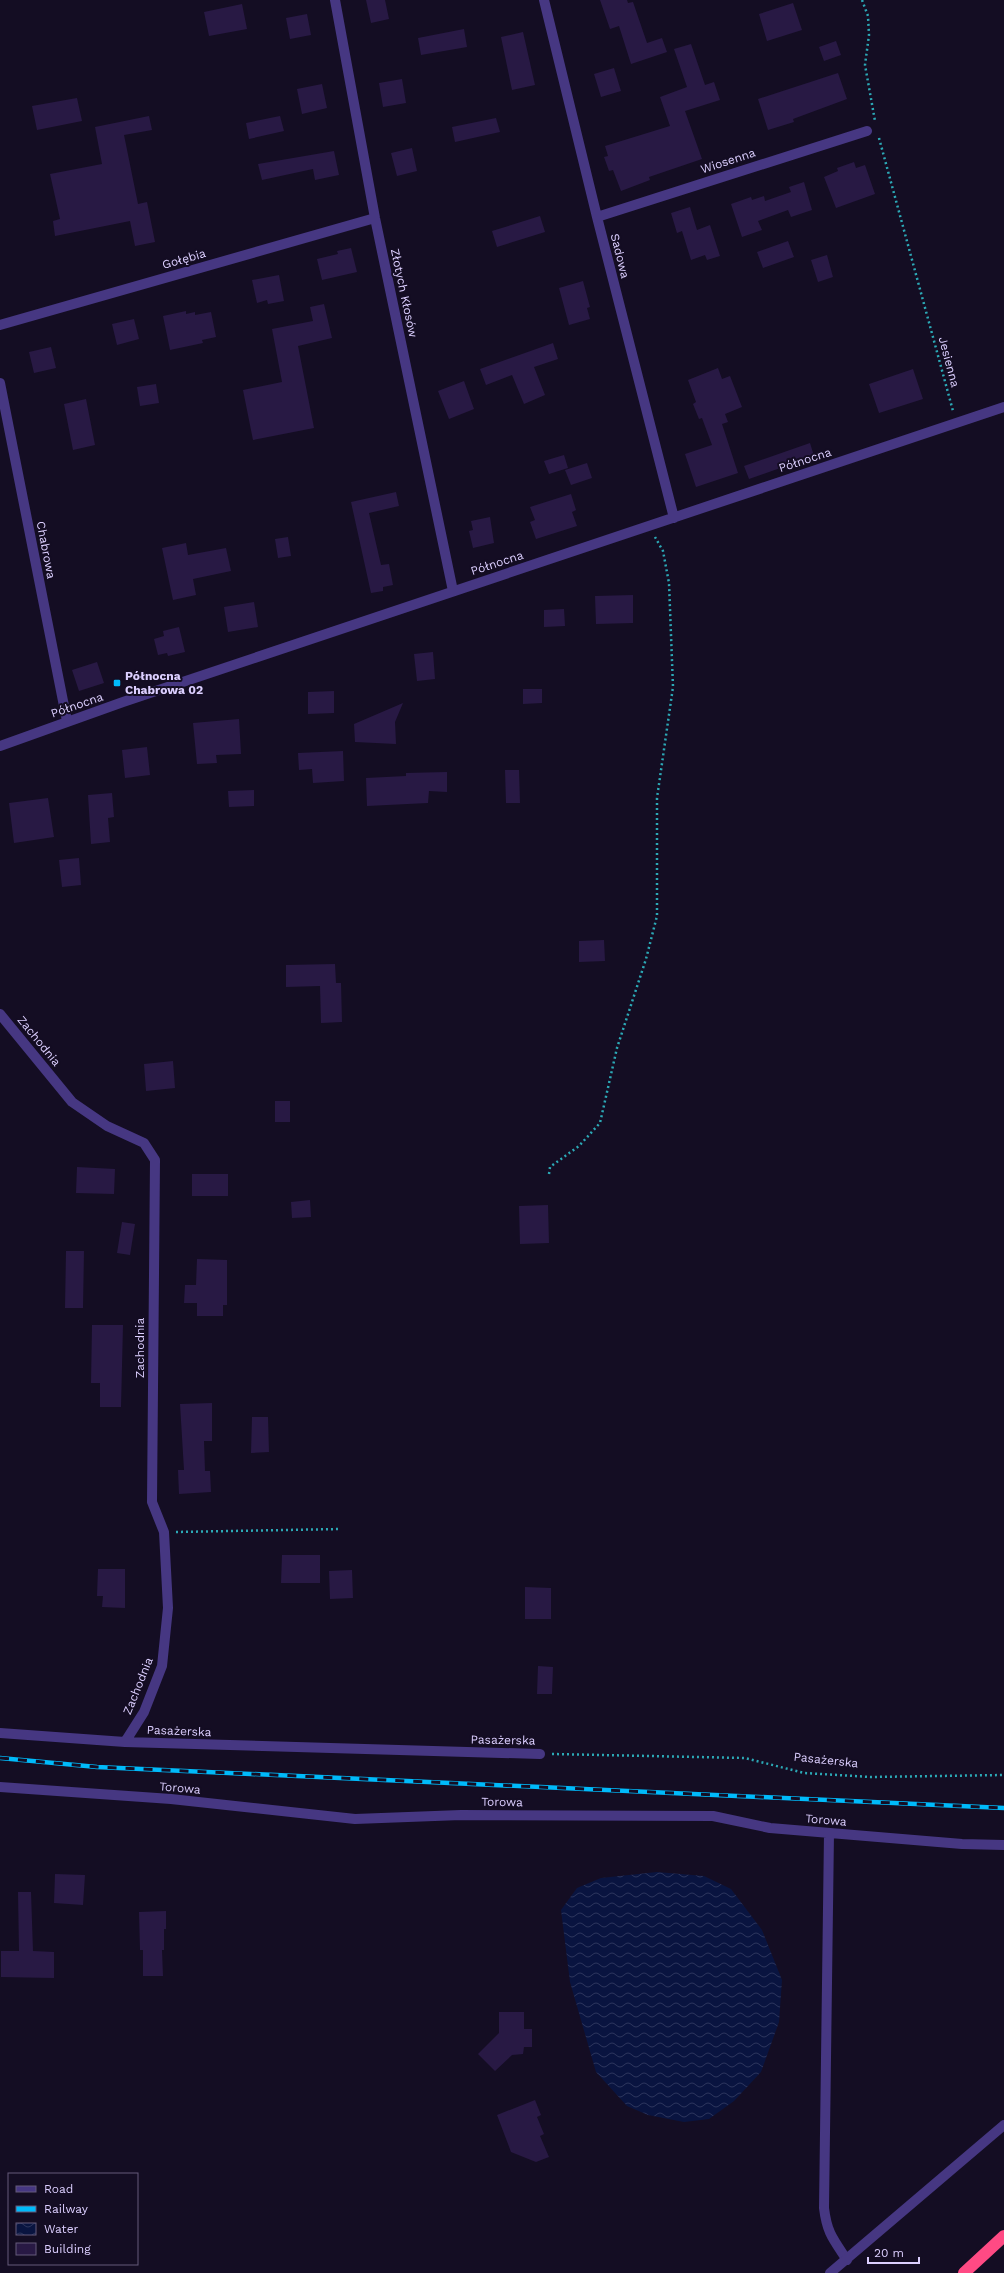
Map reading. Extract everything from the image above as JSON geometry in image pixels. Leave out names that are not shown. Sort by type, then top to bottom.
[{"type":"highway","points":[[964,2273],[1004,2236]]},
{"type":"street","name":"Złotych Kłosów","points":[[335,0],[375,218],[453,591]]},
{"type":"street","name":"Sadowa","points":[[544,0],[596,217],[674,518]]},
{"type":"street","name":"Wiosenna","points":[[596,217],[871,129]]},
{"type":"street","name":"Gołębia","points":[[0,325],[375,218]]},
{"type":"street","name":"Chabrowa","points":[[0,383],[67,721]]},
{"type":"street","name":"Północna","points":[[0,746],[67,721],[1004,407]]},
{"type":"street","name":"Zachodnia","points":[[0,1014],[72,1102],[107,1126],[144,1144],[155,1160],[152,1502],[164,1532],[168,1608],[162,1666],[144,1712],[125,1742]]},
{"type":"street","name":"Pasażerska","points":[[0,1733],[125,1742],[540,1754]]},
{"type":"street","name":"Torowa","points":[[0,1787],[171,1800],[355,1819],[461,1815],[713,1816],[770,1828],[962,1844],[1004,1845]]},
{"type":"street","points":[[829,1833],[824,2208],[826,2227],[836,2246],[846,2260]]},
{"type":"street","points":[[830,2273],[1004,2125]]},
{"type":"path","name":"Jesienna","points":[[862,0],[868,16],[869,35],[865,65],[871,129],[924,305],[956,423]]},
{"type":"path","points":[[549,1174],[550,1167],[579,1146],[600,1123],[617,1048],[646,959],[657,916],[657,798],[673,686],[669,583],[663,551],[649,526]]},
{"type":"path","points":[[164,1532],[340,1529]]},
{"type":"path","name":"Pasażerska","points":[[540,1754],[745,1758],[804,1773],[871,1777],[1004,1775]]},
{"type":"water","points":[[657,1872],[704,1876],[731,1889],[762,1930],[782,1980],[779,2022],[761,2072],[734,2101],[709,2119],[684,2122],[648,2115],[627,2106],[596,2072],[570,1982],[561,1910],[577,1888],[601,1878]]},
{"type":"building","points":[[366,0],[385,0],[389,19],[371,23]]},
{"type":"building","points":[[600,0],[627,0],[628,3],[633,2],[647,43],[662,38],[667,52],[631,64],[619,26],[610,29]]},
{"type":"building","points":[[793,3],[802,30],[767,41],[759,14]]},
{"type":"building","points":[[242,4],[247,29],[209,36],[204,12]]},
{"type":"building","points":[[307,14],[311,35],[290,39],[286,18]]},
{"type":"building","points":[[464,29],[467,47],[421,55],[418,38]]},
{"type":"building","points":[[523,32],[535,85],[512,90],[501,37]]},
{"type":"building","points":[[836,41],[841,55],[824,61],[819,47]]},
{"type":"building","points":[[691,44],[705,85],[714,82],[720,100],[685,111],[702,159],[649,177],[650,180],[621,191],[613,170],[609,171],[604,157],[608,156],[605,146],[670,126],[660,97],[687,87],[674,49]]},
{"type":"building","points":[[614,68],[621,91],[601,97],[594,74]]},
{"type":"building","points":[[838,73],[847,99],[793,119],[794,122],[768,130],[758,99]]},
{"type":"building","points":[[402,79],[406,103],[383,107],[379,83]]},
{"type":"building","points":[[322,84],[327,108],[302,114],[297,89]]},
{"type":"building","points":[[77,98],[82,121],[37,130],[32,106]]},
{"type":"building","points":[[149,116],[152,130],[124,135],[138,204],[147,202],[155,242],[135,246],[130,221],[55,236],[53,221],[60,219],[50,174],[102,164],[95,127]]},
{"type":"building","points":[[280,116],[284,131],[249,139],[246,123]]},
{"type":"building","points":[[496,118],[500,132],[455,142],[452,127]]},
{"type":"building","points":[[412,148],[417,171],[397,176],[391,153]]},
{"type":"building","points":[[334,151],[339,175],[315,180],[313,169],[262,180],[258,164]]},
{"type":"building","points":[[854,162],[856,168],[865,165],[875,194],[836,208],[824,177],[838,171],[837,168]]},
{"type":"building","points":[[804,182],[812,210],[791,217],[788,210],[758,221],[762,230],[742,237],[731,204],[751,197],[752,200],[764,196],[765,201],[791,192],[789,187]]},
{"type":"building","points":[[690,207],[697,230],[710,225],[720,256],[707,260],[705,255],[691,260],[682,231],[677,233],[671,213]]},
{"type":"building","points":[[540,216],[545,232],[497,247],[492,231]]},
{"type":"building","points":[[788,241],[794,257],[763,268],[757,252]]},
{"type":"building","points":[[351,248],[357,272],[322,280],[317,259],[338,254],[337,251]]},
{"type":"building","points":[[827,255],[833,277],[818,282],[811,260]]},
{"type":"building","points":[[279,275],[284,301],[268,304],[267,300],[257,303],[252,280]]},
{"type":"building","points":[[583,281],[590,307],[587,308],[590,319],[569,325],[559,288]]},
{"type":"building","points":[[324,304],[332,338],[298,346],[314,428],[253,440],[243,390],[282,382],[272,329],[313,321],[310,307]]},
{"type":"building","points":[[186,311],[186,314],[195,312],[195,315],[211,312],[216,337],[202,340],[203,343],[170,350],[163,316]]},
{"type":"building","points":[[134,319],[139,339],[117,345],[112,324]]},
{"type":"building","points":[[553,343],[558,359],[534,367],[545,395],[524,404],[512,375],[486,385],[480,369]]},
{"type":"building","points":[[51,347],[56,368],[34,373],[29,352]]},
{"type":"building","points":[[718,368],[722,379],[730,376],[742,407],[725,414],[728,422],[722,424],[738,473],[696,487],[685,454],[712,445],[702,418],[699,419],[693,404],[696,402],[688,380]]},
{"type":"building","points":[[913,369],[923,399],[879,413],[869,384]]},
{"type":"building","points":[[464,381],[474,409],[449,419],[438,391]]},
{"type":"building","points":[[156,384],[159,403],[140,406],[137,387]]},
{"type":"building","points":[[86,399],[95,445],[73,450],[64,404]]},
{"type":"building","points":[[810,443],[814,456],[749,479],[744,466]]},
{"type":"building","points":[[564,455],[568,468],[549,474],[544,461]]},
{"type":"building","points":[[587,463],[592,478],[571,485],[565,470]]},
{"type":"building","points":[[396,492],[399,506],[369,513],[381,565],[389,564],[393,585],[383,587],[383,591],[371,593],[351,502]]},
{"type":"building","points":[[571,494],[576,510],[572,512],[577,526],[536,539],[530,522],[535,520],[530,507]]},
{"type":"building","points":[[490,517],[494,543],[473,548],[469,531],[473,530],[471,521]]},
{"type":"building","points":[[288,537],[291,556],[278,558],[275,539]]},
{"type":"building","points":[[186,543],[188,555],[226,548],[231,571],[193,579],[196,595],[173,600],[162,548]]},
{"type":"building","points":[[633,595],[633,623],[596,624],[595,596]]},
{"type":"building","points":[[254,602],[258,627],[228,632],[224,607]]},
{"type":"building","points":[[564,609],[565,626],[544,627],[544,610]]},
{"type":"building","points":[[179,627],[185,652],[168,656],[167,653],[158,655],[154,639],[164,636],[163,631]]},
{"type":"building","points":[[433,652],[435,679],[417,681],[414,654]]},
{"type":"building","points":[[97,662],[104,683],[79,691],[72,670]]},
{"type":"building","points":[[523,689],[542,689],[542,703],[523,704]]},
{"type":"building","points":[[334,691],[334,713],[308,714],[308,692]]},
{"type":"building","points":[[403,703],[395,722],[396,744],[355,742],[354,724]]},
{"type":"building","points":[[239,719],[241,754],[216,755],[217,763],[197,764],[193,723]]},
{"type":"building","points":[[147,747],[150,775],[125,778],[122,750]]},
{"type":"building","points":[[343,751],[344,781],[313,783],[312,769],[299,770],[298,753]]},
{"type":"building","points":[[505,770],[519,770],[520,803],[506,803]]},
{"type":"building","points":[[447,772],[447,792],[429,791],[428,803],[367,806],[366,778],[406,776],[406,773]]},
{"type":"building","points":[[254,790],[254,806],[229,807],[228,791]]},
{"type":"building","points":[[112,793],[114,817],[108,818],[110,842],[91,844],[88,795]]},
{"type":"building","points":[[48,798],[54,837],[14,843],[9,803]]},
{"type":"building","points":[[79,858],[81,885],[62,887],[59,860]]},
{"type":"building","points":[[604,940],[605,961],[579,962],[579,941]]},
{"type":"building","points":[[335,964],[336,983],[341,983],[342,1022],[321,1023],[320,986],[286,987],[286,965]]},
{"type":"building","points":[[173,1061],[175,1088],[146,1091],[144,1064]]},
{"type":"building","points":[[275,1101],[290,1101],[290,1122],[275,1122]]},
{"type":"building","points":[[77,1167],[115,1169],[114,1194],[76,1193]]},
{"type":"building","points":[[192,1174],[228,1174],[228,1196],[192,1196]]},
{"type":"building","points":[[310,1200],[311,1217],[292,1218],[291,1202]]},
{"type":"building","points":[[548,1205],[549,1243],[520,1244],[519,1206]]},
{"type":"building","points":[[122,1222],[135,1224],[130,1255],[117,1253]]},
{"type":"building","points":[[66,1251],[84,1251],[83,1308],[65,1308]]},
{"type":"building","points":[[197,1259],[227,1260],[227,1305],[223,1305],[223,1316],[197,1316],[197,1303],[184,1303],[185,1285],[196,1285]]},
{"type":"building","points":[[92,1325],[123,1325],[121,1407],[100,1407],[100,1383],[91,1383]]},
{"type":"building","points":[[212,1403],[212,1441],[204,1441],[205,1471],[210,1471],[211,1492],[179,1494],[178,1470],[184,1470],[180,1404]]},
{"type":"building","points":[[252,1417],[268,1417],[269,1452],[251,1453]]},
{"type":"building","points":[[282,1555],[320,1555],[320,1583],[281,1583]]},
{"type":"building","points":[[98,1569],[125,1569],[125,1608],[102,1607],[103,1596],[97,1596]]},
{"type":"building","points":[[352,1570],[353,1598],[330,1599],[329,1571]]},
{"type":"building","points":[[525,1587],[551,1588],[551,1619],[525,1619]]},
{"type":"building","points":[[538,1666],[553,1667],[552,1694],[537,1694]]},
{"type":"building","points":[[55,1874],[85,1875],[83,1905],[54,1903]]},
{"type":"building","points":[[18,1892],[31,1892],[33,1951],[54,1952],[54,1978],[1,1977],[1,1951],[19,1951]]},
{"type":"building","points":[[166,1911],[164,1950],[162,1950],[163,1976],[143,1976],[143,1950],[140,1950],[139,1912]]},
{"type":"building","points":[[499,2012],[524,2012],[524,2029],[532,2029],[532,2047],[524,2047],[523,2054],[512,2055],[495,2071],[478,2054],[499,2033]]},
{"type":"building","points":[[535,2100],[541,2115],[537,2117],[544,2134],[540,2136],[549,2157],[536,2162],[511,2152],[497,2115]]},
{"type":"railway","points":[[0,1758],[97,1767],[1004,1808]]},
{"type":"place","name":"Północna Chabrowa 02","points":[[117,683]]}]
